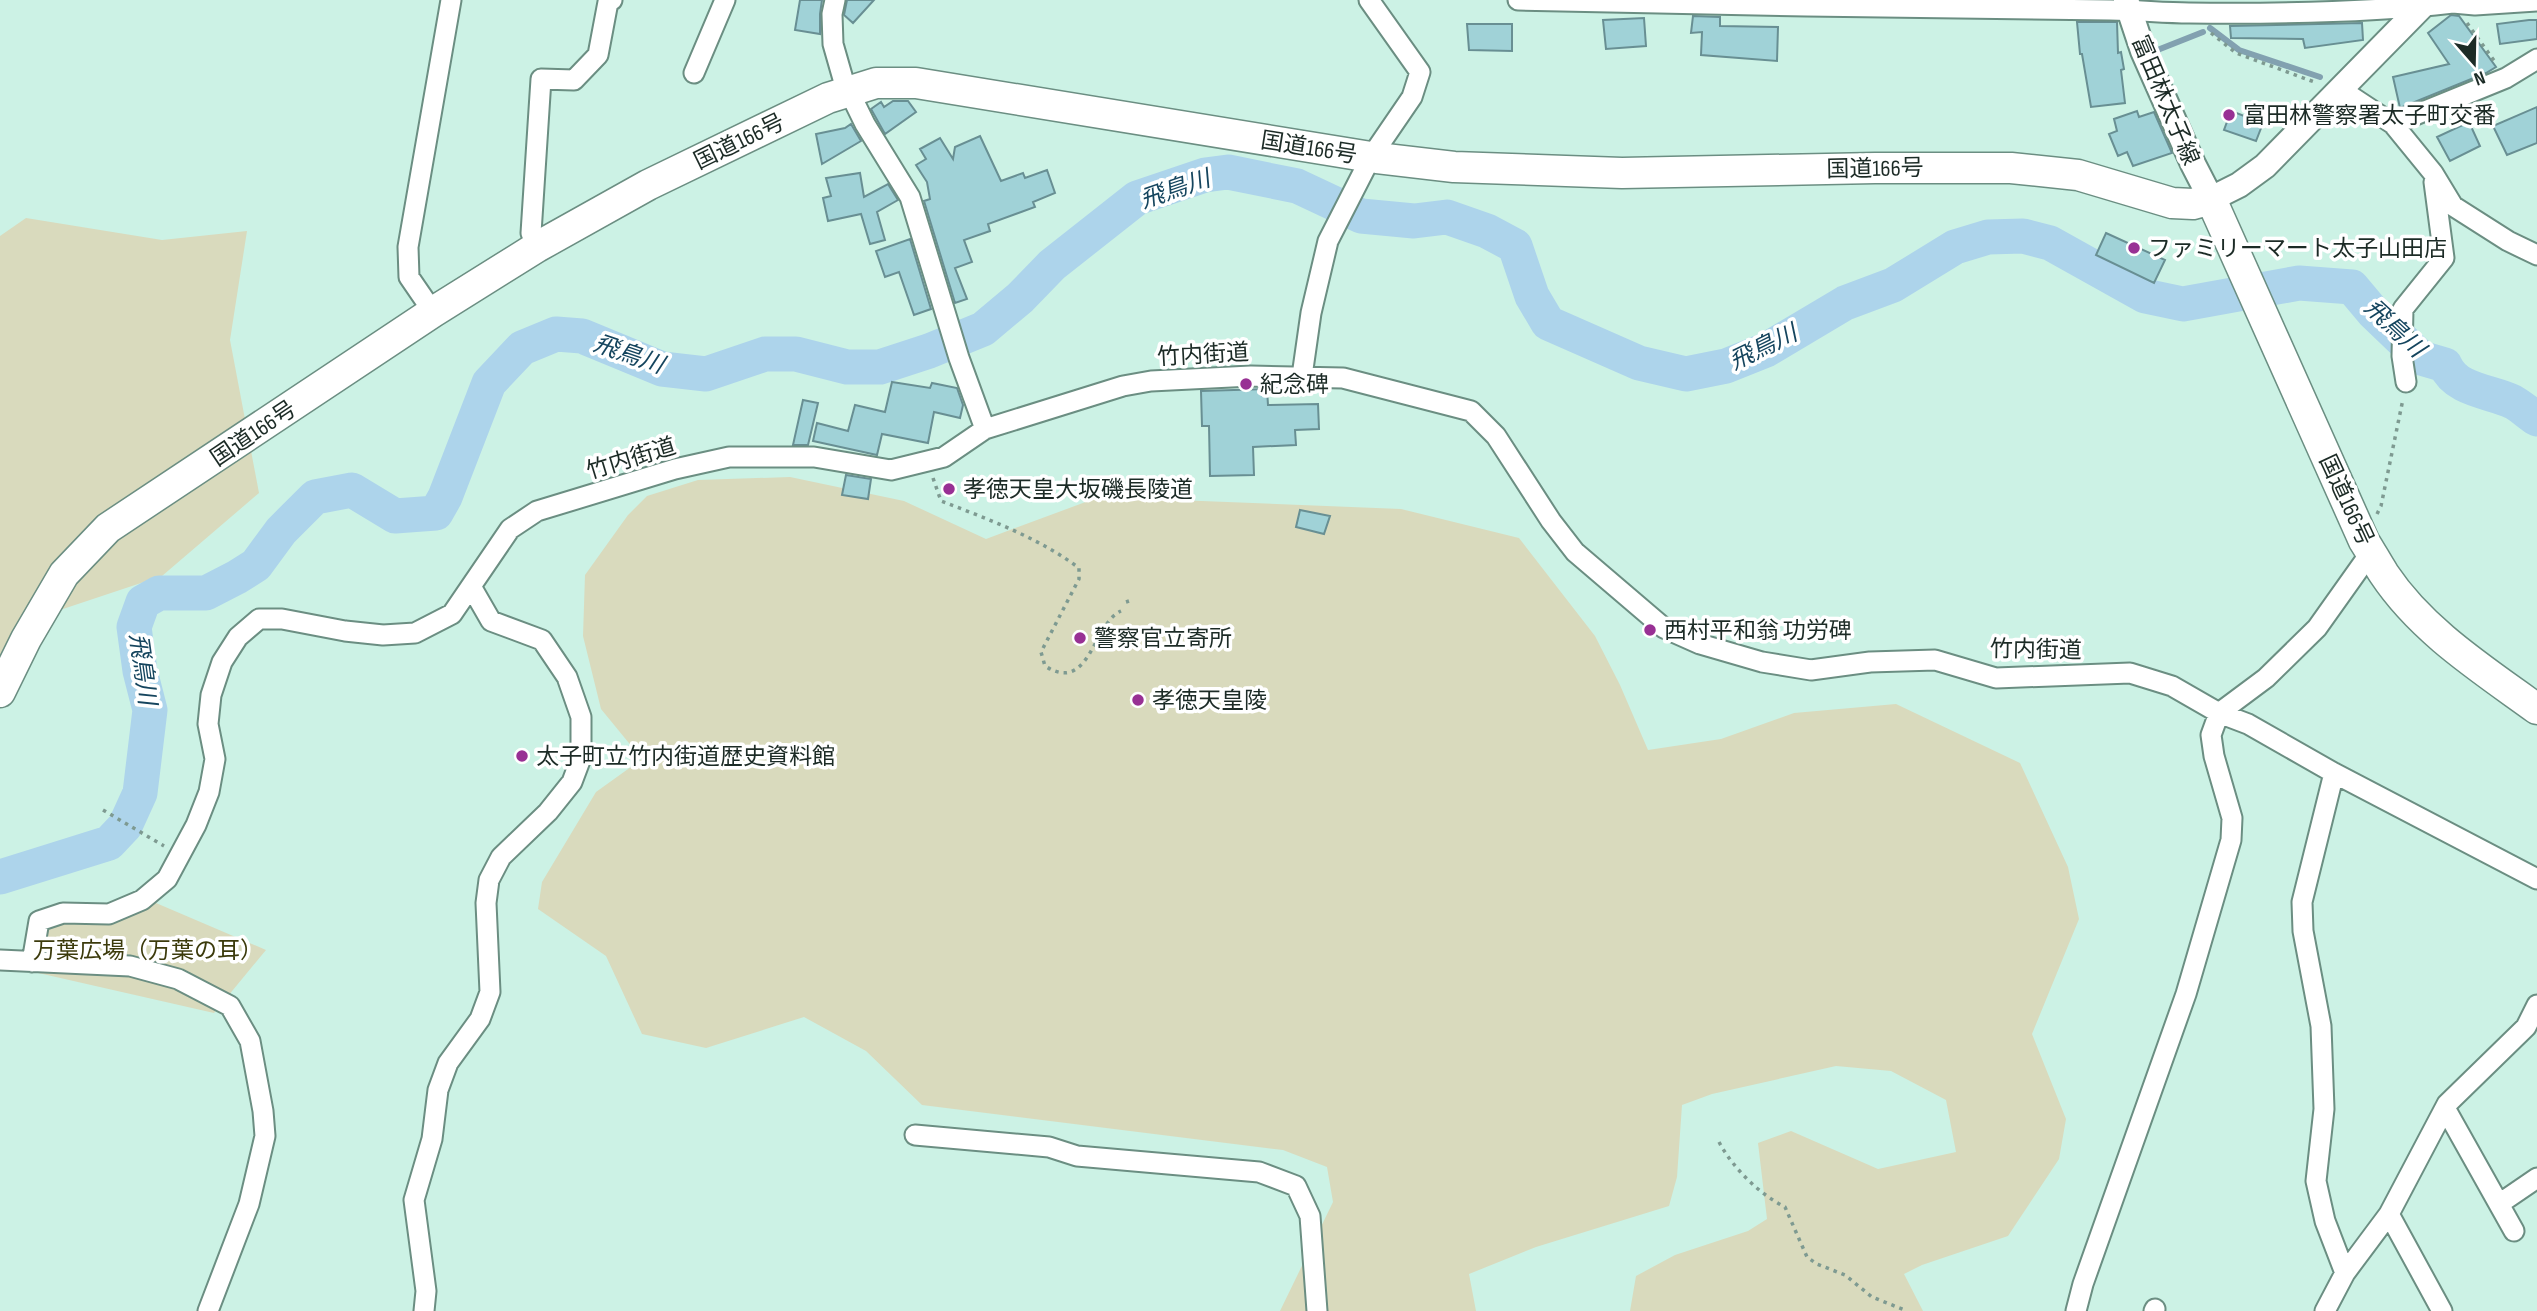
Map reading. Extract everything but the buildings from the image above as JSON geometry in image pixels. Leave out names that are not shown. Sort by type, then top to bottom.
[{"type":"highway","name":"国道166号","points":[[0,692],[26,639],[64,575],[108,528],[433,312],[537,247],[648,185],[828,98],[876,83],[916,83],[1371,157],[1454,167],[1622,173],[2011,168],[2078,175],[2172,203],[2193,204],[2211,199],[2367,546],[2384,575],[2422,619],[2462,655],[2537,709]]},
{"type":"main road","points":[[2211,199],[2239,185],[2265,166],[2425,3]]},
{"type":"main road","name":"富田林太子線","points":[[2127,5],[2171,114],[2211,199]]},
{"type":"street","points":[[433,312],[409,278],[408,247],[451,0]]},
{"type":"street","points":[[537,247],[531,233],[541,79],[574,80],[598,55],[608,2],[612,0]]},
{"type":"street","points":[[694,73],[725,0]]},
{"type":"street","points":[[835,0],[832,14],[833,44],[849,92],[865,124],[910,197],[959,358],[985,429]]},
{"type":"street","points":[[1302,376],[1311,313],[1328,241],[1371,157],[1412,97],[1420,72],[1370,0]]},
{"type":"street","points":[[1518,0],[2127,5],[2186,13],[2300,13],[2425,3],[2475,5],[2537,1]]},
{"type":"street","points":[[2393,124],[2506,78],[2537,59]]},
{"type":"street","points":[[2339,90],[2393,124],[2433,173],[2453,206],[2508,241],[2537,255]]},
{"type":"street","points":[[2406,382],[2402,356],[2403,309],[2444,258],[2433,173]]},
{"type":"street","name":"竹内街道","points":[[32,962],[38,920],[63,914],[109,914],[142,900],[167,878],[196,825],[209,792],[215,759],[208,724],[211,695],[222,662],[238,637],[259,619],[282,619],[383,635],[415,633],[453,614],[510,529],[537,511],[675,469],[729,457],[814,457],[891,471],[944,457],[985,429],[1123,386],[1151,381],[1251,376],[1343,379],[1471,411],[1496,436],[1551,521],[1576,552],[1664,628],[1700,644],[1762,662],[1811,670],[1870,662],[1935,660],[1996,678],[2130,673],[2172,686],[2219,713],[2248,724],[2333,773],[2537,879]]},
{"type":"street","points":[[2076,1311],[2083,1284],[2186,994],[2231,840],[2232,818],[2214,756],[2211,734],[2219,713],[2266,678],[2317,628],[2367,546]]},
{"type":"street","points":[[424,1311],[426,1290],[414,1200],[432,1139],[438,1090],[448,1063],[480,1019],[490,992],[486,902],[489,880],[500,857],[548,812],[572,782],[581,758],[581,717],[567,677],[542,640],[491,621],[472,588]]},
{"type":"street","points":[[2333,773],[2302,911],[2321,1040],[2324,1109],[2316,1181],[2325,1221],[2345,1273]]},
{"type":"street","points":[[0,960],[130,966],[178,979],[230,1006],[250,1041],[265,1136],[249,1204],[208,1311]]},
{"type":"street","points":[[2325,1311],[2345,1273],[2389,1214],[2445,1108],[2526,1027],[2537,1005]]},
{"type":"street","points":[[2445,1108],[2514,1231]]},
{"type":"street","points":[[915,1135],[1049,1147],[1077,1156],[1259,1172],[1296,1186],[1310,1216],[1317,1311]]},
{"type":"street","points":[[2499,1204],[2537,1178]]},
{"type":"street","points":[[2389,1214],[2442,1311]]},
{"type":"path","points":[[2454,3],[2506,78]]},
{"type":"path","points":[[2186,13],[2236,53],[2339,90]]},
{"type":"path","points":[[2367,546],[2381,506],[2406,382]]},
{"type":"path","points":[[927,463],[941,501],[1062,555],[1079,568],[1079,579],[1041,652],[1045,666],[1055,673],[1075,669],[1084,662],[1112,615],[1121,611]]},
{"type":"path","points":[[103,810],[180,855]]},
{"type":"path","points":[[1719,1142],[1726,1154],[1769,1199],[1786,1207],[1807,1257],[1844,1275],[1872,1297],[1907,1311]]},
{"type":"green space","points":[[26,218],[162,240],[247,231],[230,340],[259,493],[162,576],[21,623],[0,661],[0,236]]},
{"type":"green space","points":[[790,477],[904,501],[986,539],[1099,497],[1401,509],[1519,538],[1595,636],[1648,750],[1721,739],[1794,713],[1896,704],[2020,763],[2068,867],[2079,919],[2032,1034],[2066,1119],[2059,1159],[2008,1236],[1922,1265],[1904,1274],[1923,1311],[1630,1311],[1636,1276],[1675,1255],[1748,1231],[1767,1219],[1758,1143],[1791,1131],[1878,1169],[1956,1152],[1946,1100],[1891,1071],[1836,1066],[1712,1094],[1682,1105],[1677,1177],[1669,1206],[1536,1247],[1469,1274],[1476,1311],[1280,1311],[1333,1202],[1327,1167],[1283,1150],[922,1105],[866,1051],[804,1017],[706,1048],[642,1034],[606,956],[538,909],[542,882],[596,792],[642,759],[601,709],[583,636],[585,575],[628,515],[647,496],[698,480]]},
{"type":"green space","name":"万葉広場（万葉の耳）","points":[[156,903],[266,950],[214,1013],[34,972],[57,905]]},
{"type":"waterway","points":[[2210,28],[2239,50],[2320,77]]},
{"type":"waterway","points":[[2160,49],[2203,32]]},
{"type":"waterway","name":"飛鳥川","points":[[0,877],[109,843],[125,826],[140,793],[150,710],[140,671],[134,627],[143,602],[159,593],[206,593],[237,577],[256,565],[281,531],[315,497],[352,490],[395,516],[436,513],[445,497],[489,383],[522,348],[556,334],[582,336],[662,369],[706,374],[765,354],[796,354],[847,367],[880,367],[983,329],[1020,298],[1052,265],[1137,198],[1205,175],[1228,172],[1297,186],[1361,216],[1414,221],[1447,217],[1487,231],[1515,246],[1532,296],[1548,323],[1639,363],[1686,374],[1726,366],[1766,350],[1845,303],[1893,285],[1955,247],[1988,237],[2023,236],[2050,243],[2145,296],[2183,304],[2299,283],[2352,287],[2373,312],[2421,358],[2445,365],[2457,380],[2513,402],[2537,419]]},
{"type":"place","name":"富田林警察署太子町交番","points":[[2229,115]]},
{"type":"place","name":"ファミリーマート太子山田店","points":[[2134,248]]},
{"type":"place","name":"紀念碑","points":[[1246,384]]},
{"type":"place","name":"孝徳天皇大坂磯長陵道","points":[[949,489]]},
{"type":"place","name":"西村平和翁 功労碑","points":[[1650,630]]},
{"type":"place","name":"警察官立寄所","points":[[1080,638]]},
{"type":"place","name":"孝徳天皇陵","points":[[1138,700]]},
{"type":"place","name":"太子町立竹内街道歴史資料館","points":[[522,756]]}]
